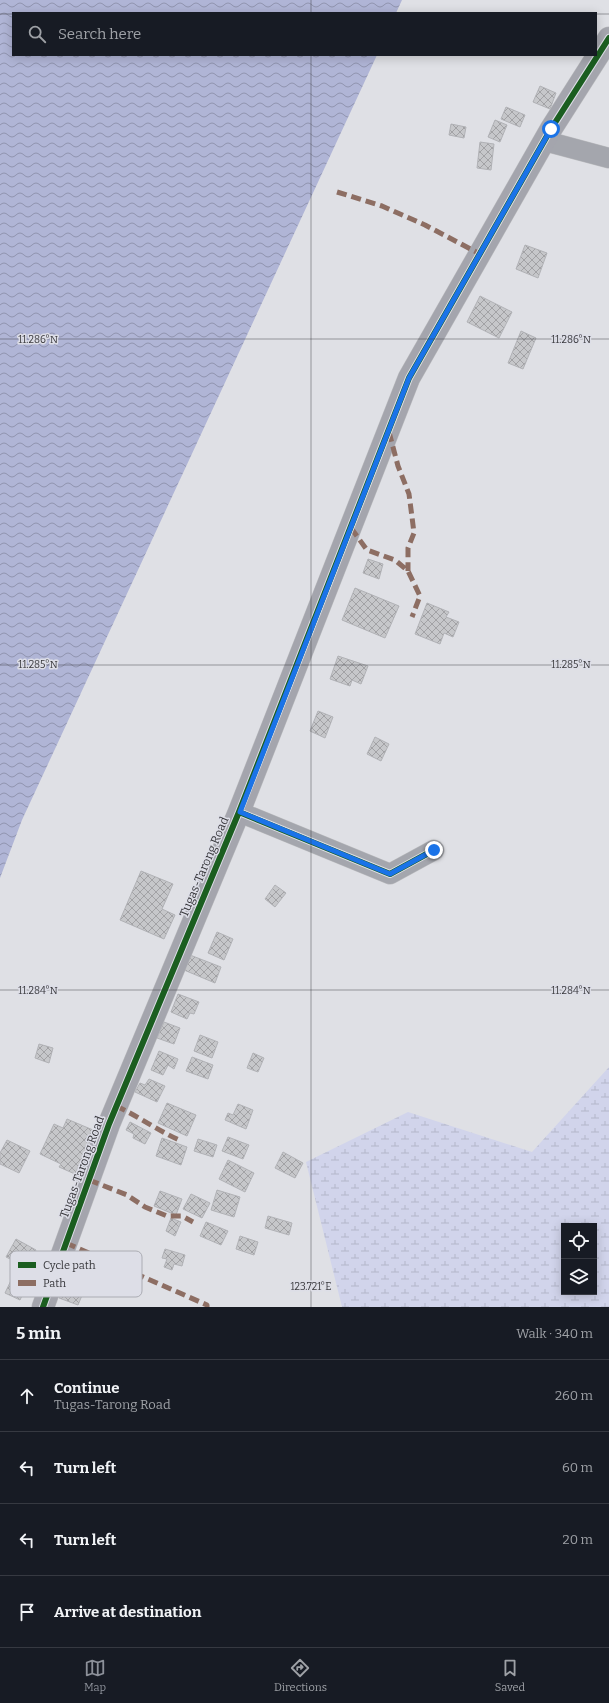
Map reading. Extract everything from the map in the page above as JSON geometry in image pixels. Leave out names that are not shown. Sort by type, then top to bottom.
[{"type":"street","name":"Tugas-Tarong Road","points":[[63,1251],[109,1124],[240,812],[409,378],[545,140],[609,38]]},
{"type":"street","points":[[545,140],[609,158]]},
{"type":"street","points":[[240,812],[390,874],[434,850]]},
{"type":"street","name":"Tugas-Tarong Road","points":[[43,1307],[47,1297]]},
{"type":"green space","points":[[609,1067],[609,1307],[342,1307],[306,1162],[408,1112],[532,1152]]},
{"type":"water","points":[[0,0],[402,0],[396,12],[12,12],[12,56],[377,56],[22,820],[0,878]]},
{"type":"building","points":[[540,86],[556,93],[550,109],[533,102]]},
{"type":"building","points":[[506,107],[525,115],[520,127],[501,119]]},
{"type":"building","points":[[495,120],[507,125],[500,142],[488,137]]},
{"type":"building","points":[[451,124],[466,127],[464,138],[449,135]]},
{"type":"building","points":[[480,142],[494,144],[491,170],[477,168]]},
{"type":"building","points":[[525,245],[547,253],[538,278],[516,269]]},
{"type":"building","points":[[480,296],[512,312],[499,338],[467,322]]},
{"type":"building","points":[[521,331],[536,338],[523,369],[508,363]]},
{"type":"building","points":[[368,559],[383,564],[379,579],[363,573]]},
{"type":"building","points":[[355,588],[399,606],[385,638],[342,620]]},
{"type":"building","points":[[427,603],[449,612],[446,617],[459,622],[453,637],[444,633],[440,644],[415,634]]},
{"type":"building","points":[[338,656],[368,666],[361,684],[352,680],[350,686],[330,679]]},
{"type":"building","points":[[318,711],[333,717],[325,738],[310,731]]},
{"type":"building","points":[[375,737],[389,744],[381,761],[367,754]]},
{"type":"building","points":[[141,871],[173,884],[162,909],[175,915],[164,939],[120,920]]},
{"type":"building","points":[[275,885],[286,893],[275,907],[265,899]]},
{"type":"building","points":[[217,932],[233,939],[224,960],[208,953]]},
{"type":"building","points":[[190,955],[221,967],[215,983],[184,970]]},
{"type":"building","points":[[178,994],[199,1002],[194,1014],[190,1013],[187,1019],[171,1012]]},
{"type":"building","points":[[164,1022],[180,1028],[174,1044],[157,1038]]},
{"type":"building","points":[[200,1035],[218,1042],[212,1058],[194,1051]]},
{"type":"building","points":[[39,1044],[53,1048],[49,1063],[35,1058]]},
{"type":"building","points":[[159,1051],[178,1059],[174,1069],[168,1065],[163,1075],[151,1070]]},
{"type":"building","points":[[253,1053],[264,1058],[258,1072],[247,1068]]},
{"type":"building","points":[[192,1057],[213,1065],[208,1079],[186,1071]]},
{"type":"building","points":[[149,1079],[165,1086],[157,1102],[135,1092],[140,1083],[145,1085]]},
{"type":"building","points":[[167,1103],[196,1115],[187,1136],[158,1123]]},
{"type":"building","points":[[238,1104],[253,1110],[246,1129],[225,1120],[228,1113],[233,1115]]},
{"type":"building","points":[[67,1119],[93,1130],[89,1140],[95,1142],[84,1167],[79,1165],[75,1174],[59,1167],[61,1164],[40,1154],[54,1124],[63,1128]]},
{"type":"building","points":[[130,1122],[151,1133],[145,1144],[133,1138],[134,1134],[126,1130]]},
{"type":"building","points":[[228,1137],[249,1145],[243,1159],[222,1151]]},
{"type":"building","points":[[162,1138],[187,1147],[181,1165],[156,1156]]},
{"type":"building","points":[[198,1139],[217,1145],[213,1157],[194,1151]]},
{"type":"building","points":[[7,1140],[30,1151],[19,1173],[0,1164],[0,1153]]},
{"type":"building","points":[[283,1152],[303,1163],[295,1178],[275,1168]]},
{"type":"building","points":[[228,1160],[254,1173],[245,1192],[219,1179]]},
{"type":"building","points":[[217,1190],[240,1197],[234,1217],[211,1210]]},
{"type":"building","points":[[160,1191],[182,1199],[176,1215],[154,1206]]},
{"type":"building","points":[[191,1194],[210,1203],[202,1218],[183,1209]]},
{"type":"building","points":[[268,1216],[292,1223],[289,1235],[265,1228]]},
{"type":"building","points":[[171,1218],[181,1222],[175,1236],[166,1231]]},
{"type":"building","points":[[206,1222],[228,1231],[221,1245],[200,1236]]},
{"type":"building","points":[[240,1236],[258,1242],[254,1255],[236,1249]]},
{"type":"building","points":[[16,1239],[36,1250],[10,1251],[10,1259],[6,1257]]},
{"type":"building","points":[[165,1249],[185,1255],[182,1266],[174,1264],[172,1270],[164,1267],[167,1259],[162,1258]]},
{"type":"building","points":[[10,1282],[10,1295],[5,1293]]},
{"type":"building","points":[[14,1297],[21,1297],[20,1300]]},
{"type":"building","points":[[59,1297],[81,1297],[78,1305]]},
{"type":"marked path","points":[[337,192],[382,206],[425,225],[480,254]]},
{"type":"marked path","points":[[389,432],[398,466],[409,494],[414,533],[408,548],[408,571]]},
{"type":"marked path","points":[[351,528],[367,550],[395,560],[408,571],[420,596],[412,617]]},
{"type":"marked path","points":[[116,1106],[179,1140]]},
{"type":"marked path","points":[[89,1180],[127,1195],[145,1207],[167,1216],[182,1216],[193,1222]]},
{"type":"marked path","points":[[66,1243],[84,1251]]},
{"type":"marked path","points":[[142,1276],[207,1305],[207,1307]]},
{"type":"cycle path","points":[[63,1251],[109,1124],[239,812],[409,378],[551,129],[609,38]]},
{"type":"cycle path","points":[[239,812],[390,874],[434,850]]},
{"type":"cycle path","points":[[43,1307],[47,1297]]},
{"type":"route","points":[[434,850],[390,874],[240,812],[409,378],[551,129]]}]
